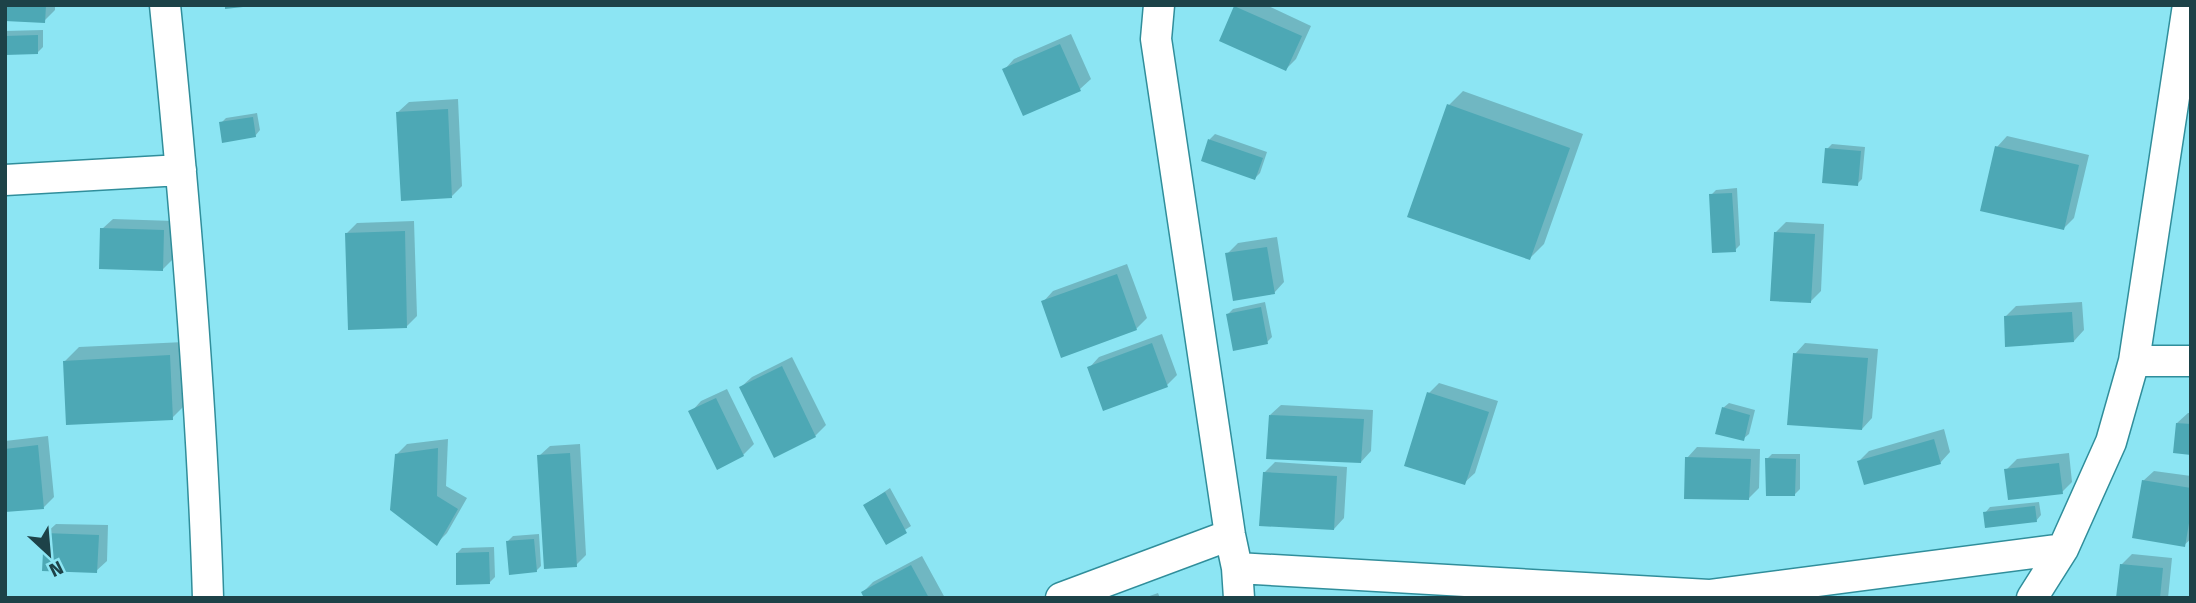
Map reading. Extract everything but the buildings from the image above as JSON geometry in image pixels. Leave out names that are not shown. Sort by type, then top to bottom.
[{"type":"street","points":[[165,5],[181,170],[206,515],[208,598]]},
{"type":"street","points":[[1159,5],[1156,39],[1240,598]]},
{"type":"street","points":[[2032,598],[2063,549],[2111,443],[2134,361],[2188,5]]},
{"type":"street","points":[[5,180],[181,170]]},
{"type":"street","points":[[2134,361],[2191,361]]},
{"type":"street","points":[[1061,598],[1230,535]]},
{"type":"street","points":[[1237,568],[1709,595],[2063,549]]}]
